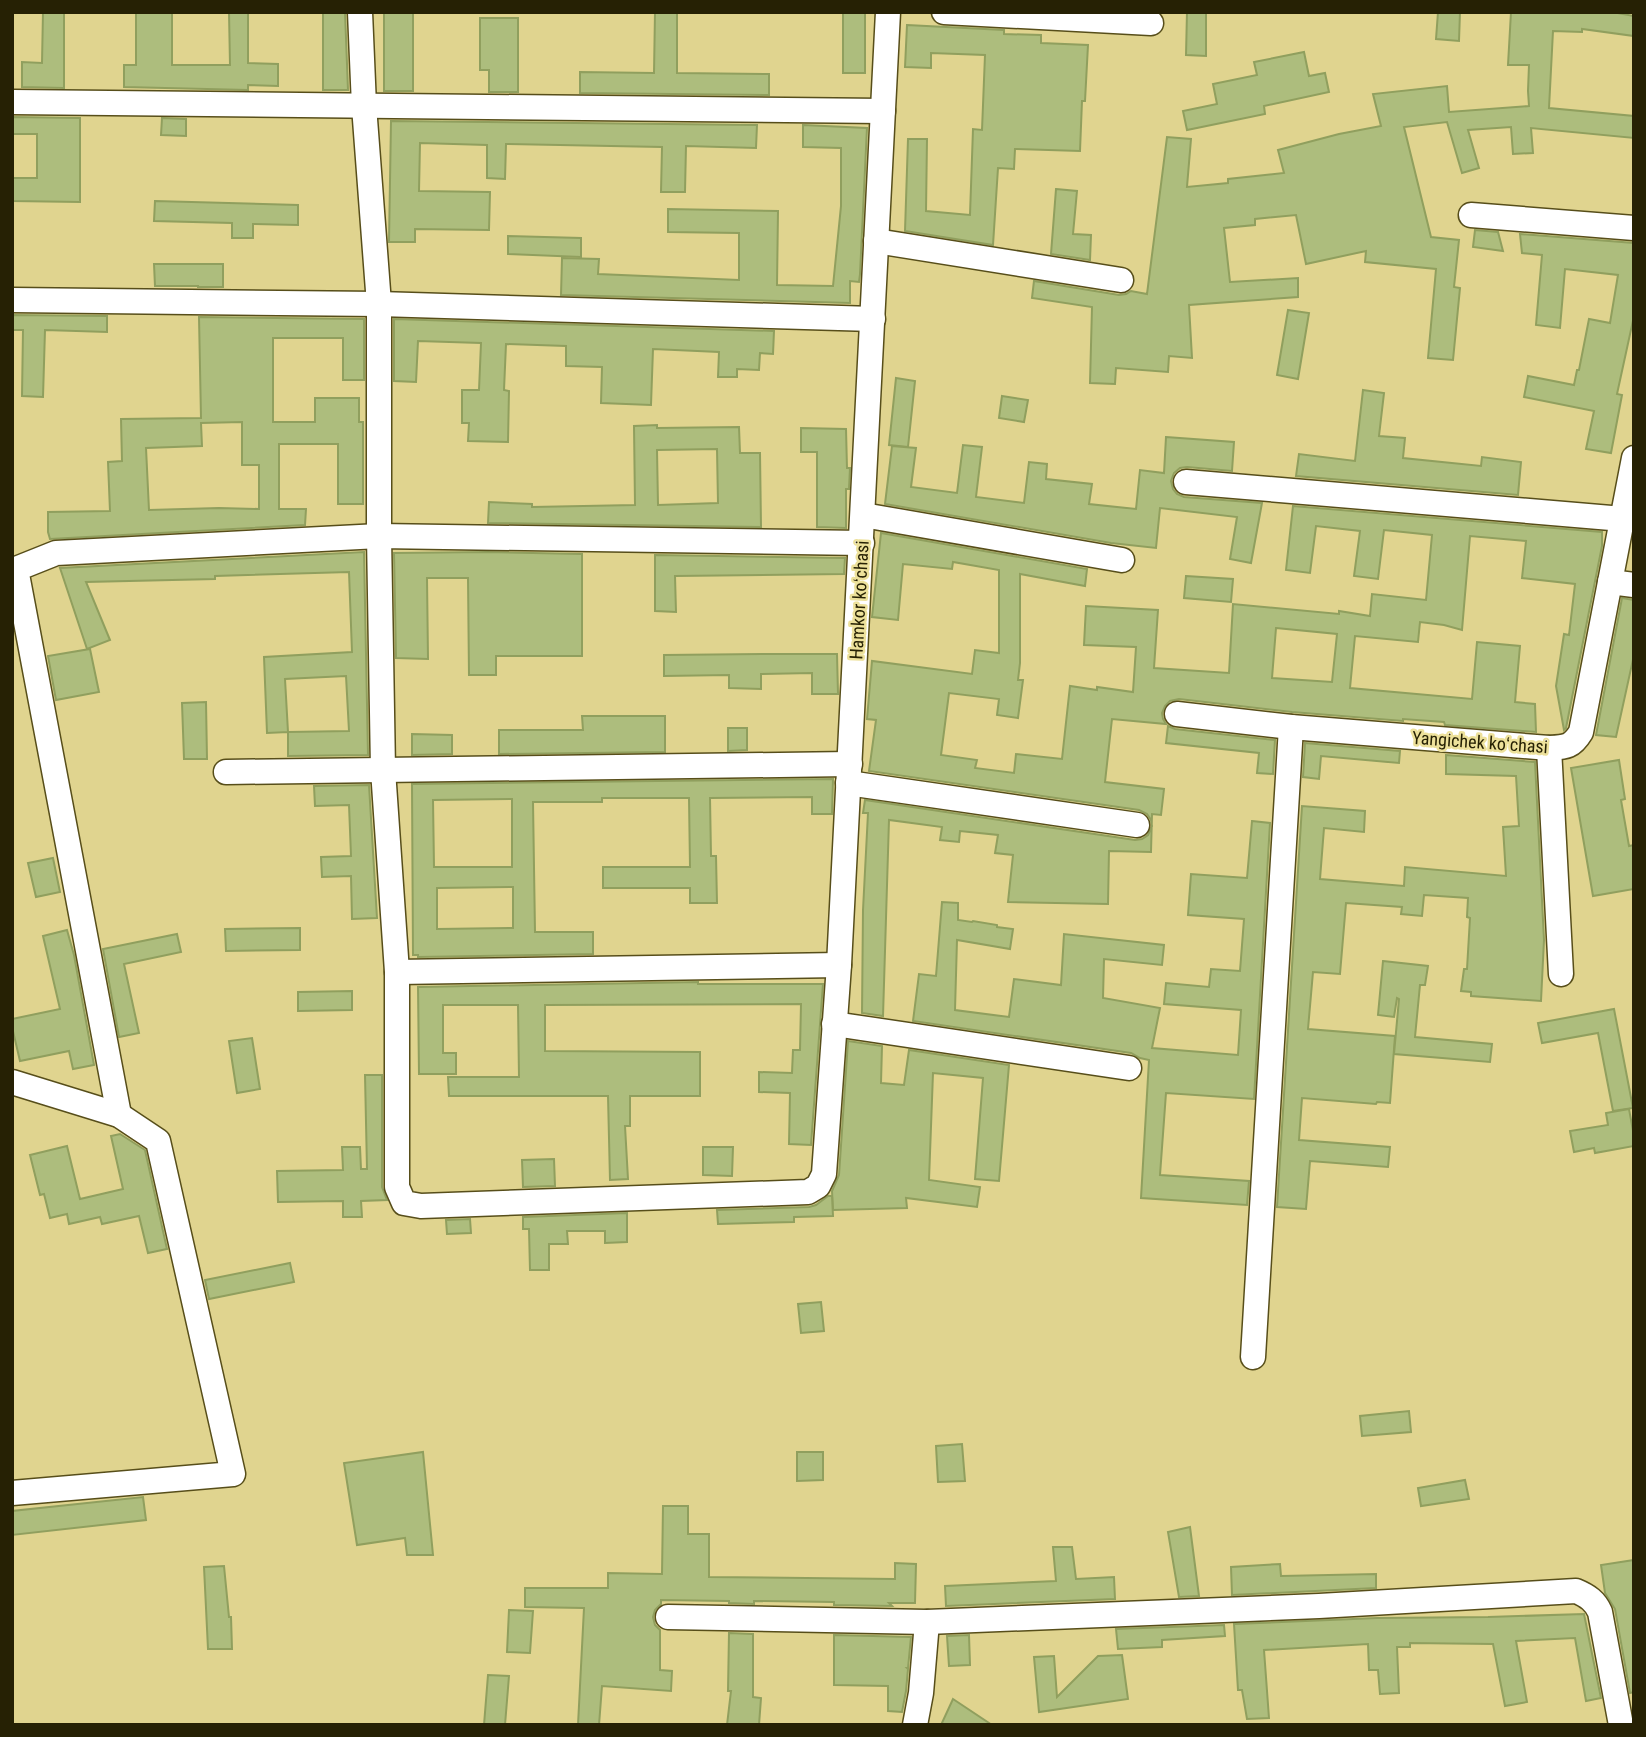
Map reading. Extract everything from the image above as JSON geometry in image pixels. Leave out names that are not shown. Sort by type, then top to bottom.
[{"type":"street","points":[[360,12],[364,106],[379,304],[383,769],[397,972],[839,965]]},
{"type":"street","name":"Hamkor koʻchasi","points":[[397,972],[397,1187],[404,1203],[421,1206],[790,1193],[808,1192],[818,1186],[824,1174],[839,965],[888,12]]},
{"type":"street","points":[[944,12],[1151,23]]},
{"type":"street","points":[[12,102],[883,111]]},
{"type":"street","points":[[1471,215],[1634,228]]},
{"type":"street","points":[[876,241],[1121,280]]},
{"type":"street","points":[[12,300],[379,304],[873,319]]},
{"type":"street","name":"Yangichek koʻchasi","points":[[1177,714],[1291,727],[1549,748],[1575,742],[1581,732],[1622,584],[1623,519],[1634,457]]},
{"type":"street","points":[[1186,482],[1623,519]]},
{"type":"street","points":[[863,515],[1122,560]]},
{"type":"street","points":[[120,1115],[16,569],[56,553],[379,536],[862,543]]},
{"type":"street","points":[[1253,1357],[1291,727]]},
{"type":"street","points":[[1549,748],[1561,974]]},
{"type":"street","points":[[226,772],[383,769],[849,773],[1137,825]]},
{"type":"street","points":[[834,1024],[1129,1068]]},
{"type":"street","points":[[12,1082],[120,1115],[158,1141],[233,1474],[12,1493]]},
{"type":"street","points":[[668,1617],[927,1622],[1306,1607],[1576,1591],[1596,1603],[1601,1612],[1621,1725]]},
{"type":"street","points":[[915,1725],[921,1693],[927,1622]]},
{"type":"building","points":[[43,12],[64,12],[64,88],[22,87],[22,62],[42,63]]},
{"type":"building","points":[[136,12],[172,12],[172,65],[230,65],[229,12],[248,12],[248,63],[278,64],[278,86],[248,85],[248,90],[124,87],[124,65],[136,65]]},
{"type":"building","points":[[323,12],[345,12],[348,90],[323,90]]},
{"type":"building","points":[[384,12],[413,12],[413,91],[384,91]]},
{"type":"building","points":[[655,12],[677,12],[677,73],[769,74],[769,95],[580,93],[580,72],[654,73]]},
{"type":"building","points":[[843,12],[865,12],[865,73],[843,73]]},
{"type":"building","points":[[1187,12],[1206,12],[1206,56],[1186,55]]},
{"type":"building","points":[[1438,12],[1460,12],[1459,41],[1436,39]]},
{"type":"building","points":[[1511,12],[1612,12],[1634,16],[1634,36],[1582,29],[1582,32],[1553,31],[1549,108],[1634,116],[1634,138],[1531,128],[1533,153],[1513,154],[1511,127],[1468,130],[1479,168],[1462,173],[1447,122],[1404,127],[1431,237],[1459,240],[1454,287],[1460,288],[1453,360],[1428,358],[1436,269],[1365,262],[1366,251],[1306,264],[1296,215],[1255,219],[1255,225],[1224,228],[1230,282],[1298,278],[1298,297],[1189,305],[1192,358],[1169,356],[1168,372],[1116,368],[1115,384],[1090,383],[1092,307],[1032,298],[1034,281],[1119,295],[1131,291],[1147,294],[1167,137],[1191,139],[1187,187],[1284,173],[1278,150],[1381,126],[1373,94],[1447,86],[1449,112],[1529,106],[1529,65],[1508,65]]},
{"type":"building","points":[[480,18],[518,18],[518,92],[489,92],[489,70],[480,70]]},
{"type":"building","points":[[907,25],[1004,30],[1004,34],[1041,35],[1041,43],[1088,45],[1080,151],[1015,149],[1014,169],[998,168],[993,245],[905,231],[908,139],[927,139],[926,211],[970,215],[973,129],[982,130],[985,55],[931,53],[931,68],[905,67]]},
{"type":"building","points":[[1304,52],[1309,76],[1325,73],[1329,92],[1264,106],[1265,114],[1187,130],[1183,111],[1217,104],[1213,84],[1257,75],[1254,62]]},
{"type":"building","points":[[12,117],[80,118],[80,202],[12,201],[12,178],[37,178],[37,134],[12,134]]},
{"type":"building","points":[[162,118],[186,119],[186,136],[161,135]]},
{"type":"building","points":[[391,121],[757,125],[756,148],[686,146],[685,192],[661,192],[662,147],[506,144],[505,179],[487,178],[487,145],[420,143],[419,191],[490,192],[489,230],[415,229],[415,242],[389,242]]},
{"type":"building","points":[[803,125],[867,128],[860,274],[859,282],[850,281],[850,303],[561,295],[562,258],[599,259],[598,274],[739,280],[739,233],[668,232],[668,209],[778,211],[777,285],[833,286],[841,206],[841,148],[803,147]]},
{"type":"building","points":[[1056,189],[1077,191],[1073,234],[1091,235],[1090,260],[1051,254]]},
{"type":"building","points":[[155,201],[298,205],[298,225],[253,224],[253,238],[232,238],[232,223],[154,221]]},
{"type":"building","points":[[1475,230],[1498,232],[1503,251],[1473,247]]},
{"type":"building","points":[[1520,234],[1634,243],[1634,316],[1617,394],[1622,395],[1611,453],[1586,449],[1594,411],[1524,397],[1528,376],[1574,385],[1589,319],[1610,323],[1618,275],[1565,269],[1560,328],[1536,325],[1542,255],[1522,253]]},
{"type":"building","points":[[508,236],[581,238],[581,257],[508,254]]},
{"type":"building","points":[[154,264],[223,264],[223,287],[155,286]]},
{"type":"building","points":[[1288,310],[1309,313],[1298,379],[1277,375]]},
{"type":"building","points":[[12,315],[107,316],[107,332],[45,330],[43,397],[22,396],[23,330],[12,330]]},
{"type":"building","points":[[199,317],[364,319],[364,380],[343,380],[343,338],[273,338],[273,422],[315,422],[315,398],[359,398],[359,422],[363,422],[363,504],[338,504],[338,444],[279,444],[279,509],[306,509],[305,525],[50,539],[48,512],[110,511],[108,462],[122,461],[121,419],[201,418]],"holes":[[[242,422],[242,465],[259,465],[259,509],[149,510],[146,448],[202,446],[201,423]]]},
{"type":"building","points":[[394,319],[774,331],[773,354],[760,353],[759,370],[737,369],[737,377],[718,377],[719,352],[653,349],[651,405],[601,403],[602,367],[566,366],[566,346],[506,344],[504,390],[509,391],[508,442],[468,441],[469,423],[462,423],[462,390],[479,390],[481,343],[418,341],[416,382],[394,381]]},
{"type":"building","points":[[896,378],[915,381],[908,447],[889,445]]},
{"type":"building","points":[[1363,390],[1384,393],[1379,436],[1405,438],[1403,458],[1481,466],[1482,457],[1521,462],[1518,495],[1296,476],[1299,454],[1355,461]]},
{"type":"building","points":[[1002,396],[1028,400],[1024,422],[999,418]]},
{"type":"building","points":[[634,426],[739,427],[740,453],[760,453],[761,527],[488,523],[489,502],[532,504],[532,507],[635,505]],"holes":[[[717,449],[718,503],[658,505],[657,450]]]},
{"type":"building","points":[[801,428],[846,429],[847,468],[850,468],[849,489],[846,489],[846,528],[817,527],[817,452],[801,452]]},
{"type":"building","points":[[1166,437],[1234,442],[1232,471],[1180,468],[1171,481],[1177,494],[1184,497],[1262,503],[1251,563],[1230,559],[1237,517],[1160,508],[1156,548],[1111,543],[885,504],[892,446],[916,448],[911,487],[957,493],[963,445],[982,447],[976,497],[1024,503],[1029,462],[1047,464],[1046,479],[1092,484],[1089,504],[1136,509],[1140,470],[1164,473]]},
{"type":"building","points":[[1293,506],[1602,532],[1602,546],[1564,730],[1556,686],[1564,634],[1569,635],[1575,584],[1522,578],[1526,541],[1470,536],[1462,630],[1420,622],[1418,642],[1355,636],[1350,688],[1472,699],[1477,642],[1520,646],[1515,702],[1535,704],[1536,732],[1445,725],[1444,722],[1292,712],[1179,699],[1170,701],[1165,706],[1162,713],[1166,724],[1112,719],[1105,782],[1164,789],[1161,815],[1152,814],[1152,824],[1147,814],[1139,810],[869,771],[876,720],[867,719],[872,661],[972,674],[975,650],[999,653],[999,570],[953,562],[952,569],[903,564],[898,620],[872,617],[881,533],[1087,569],[1085,586],[1020,574],[1018,680],[1023,680],[1018,718],[997,715],[999,699],[949,693],[941,755],[977,760],[975,768],[1014,773],[1016,754],[1062,759],[1070,686],[1133,692],[1136,647],[1084,645],[1086,606],[1158,610],[1154,668],[1229,673],[1233,604],[1339,614],[1339,611],[1370,616],[1372,594],[1426,600],[1432,535],[1384,530],[1378,579],[1354,576],[1360,531],[1316,526],[1310,573],[1286,570]],"holes":[[[1276,628],[1337,634],[1332,682],[1272,678]]]},
{"type":"building","points":[[364,552],[368,755],[288,756],[288,732],[267,733],[264,657],[352,652],[349,572],[86,582],[110,640],[87,649],[60,568]],"holes":[[[346,676],[349,731],[288,732],[285,679]]]},
{"type":"building","points":[[394,553],[582,554],[582,656],[496,656],[496,675],[469,675],[468,578],[427,578],[428,659],[396,658]]},
{"type":"building","points":[[655,555],[845,558],[844,574],[675,576],[676,612],[655,611]]},
{"type":"building","points":[[1186,576],[1233,579],[1231,602],[1184,598]]},
{"type":"building","points":[[1622,598],[1634,600],[1634,655],[1616,737],[1596,735]]},
{"type":"building","points":[[90,649],[99,692],[56,700],[48,656]]},
{"type":"building","points":[[837,654],[838,694],[812,694],[812,673],[761,674],[761,689],[729,688],[729,675],[664,676],[664,655]]},
{"type":"building","points":[[206,702],[207,759],[184,759],[182,703]]},
{"type":"building","points":[[582,716],[665,716],[665,752],[499,754],[499,730],[583,730]]},
{"type":"building","points":[[1168,726],[1275,740],[1273,774],[1257,773],[1259,753],[1166,743]]},
{"type":"building","points":[[728,728],[747,728],[747,750],[728,751]]},
{"type":"building","points":[[412,734],[452,735],[452,754],[412,755]]},
{"type":"building","points":[[1305,743],[1400,751],[1399,763],[1321,756],[1319,779],[1303,777]]},
{"type":"building","points":[[1446,755],[1535,762],[1544,940],[1541,1001],[1471,996],[1471,992],[1461,991],[1464,969],[1467,969],[1470,918],[1467,917],[1468,898],[1424,895],[1422,916],[1401,914],[1402,907],[1346,903],[1340,974],[1313,972],[1308,1029],[1395,1036],[1390,1103],[1302,1098],[1299,1140],[1390,1147],[1388,1167],[1310,1161],[1306,1209],[1277,1207],[1302,806],[1365,811],[1364,832],[1324,828],[1320,879],[1404,886],[1405,867],[1506,876],[1503,827],[1519,826],[1516,776],[1446,774]]},
{"type":"building","points":[[1619,760],[1625,799],[1621,800],[1629,846],[1634,845],[1634,889],[1593,896],[1571,768]]},
{"type":"building","points":[[833,779],[832,814],[812,814],[812,797],[710,798],[711,856],[716,856],[717,903],[690,903],[690,888],[603,888],[603,867],[690,867],[689,798],[602,798],[602,802],[533,802],[535,932],[593,932],[593,954],[418,957],[413,955],[412,784]],"holes":[[[512,799],[512,867],[434,867],[433,800]],[[513,887],[513,928],[437,929],[437,888]]]},
{"type":"building","points":[[369,785],[377,918],[352,919],[351,876],[322,877],[321,857],[351,856],[349,805],[315,806],[314,786]]},
{"type":"building","points":[[865,800],[1135,840],[1148,835],[1152,827],[1151,852],[1109,851],[1108,904],[1008,902],[1013,855],[995,853],[998,835],[960,831],[959,842],[940,840],[942,827],[889,820],[883,1016],[862,1013],[868,813],[863,813]]},
{"type":"building","points":[[1252,821],[1270,823],[1254,1099],[1166,1093],[1160,1175],[1249,1181],[1247,1205],[1141,1198],[1149,1060],[1131,1053],[913,1021],[919,974],[936,976],[942,902],[958,903],[958,920],[1013,929],[1010,949],[957,940],[955,1010],[1009,1017],[1014,979],[1061,985],[1064,934],[1164,945],[1162,965],[1104,959],[1103,998],[1160,1008],[1152,1048],[1238,1055],[1241,1010],[1164,1004],[1166,983],[1209,987],[1211,969],[1240,971],[1244,919],[1188,915],[1191,874],[1247,878]]},
{"type":"building","points":[[53,858],[60,892],[36,897],[28,863]]},
{"type":"building","points":[[300,928],[300,950],[226,951],[225,929]]},
{"type":"building","points":[[67,930],[94,1065],[73,1069],[69,1051],[20,1061],[12,1019],[60,1009],[43,936]]},
{"type":"building","points":[[177,934],[181,952],[124,964],[139,1033],[119,1037],[103,949]]},
{"type":"building","points":[[1383,961],[1428,966],[1425,985],[1420,985],[1415,1037],[1492,1044],[1490,1062],[1394,1054],[1399,999],[1397,998],[1394,1017],[1378,1015]]},
{"type":"building","points":[[698,982],[823,984],[811,1145],[789,1144],[790,1093],[759,1092],[759,1072],[792,1073],[793,1050],[800,1050],[801,1004],[545,1005],[545,1051],[700,1052],[700,1096],[630,1096],[630,1126],[625,1126],[628,1179],[610,1180],[608,1096],[449,1096],[448,1077],[519,1077],[518,1005],[443,1005],[443,1053],[456,1053],[456,1074],[419,1074],[418,987]]},
{"type":"building","points":[[352,991],[352,1010],[298,1011],[298,992]]},
{"type":"building","points":[[1614,1009],[1633,1108],[1613,1111],[1598,1033],[1542,1043],[1538,1023]]},
{"type":"building","points":[[252,1038],[260,1089],[237,1093],[229,1041]]},
{"type":"building","points":[[848,1041],[882,1046],[881,1083],[904,1085],[909,1050],[1009,1065],[999,1181],[975,1179],[983,1078],[933,1073],[929,1180],[980,1187],[977,1207],[906,1198],[907,1208],[833,1210],[832,1191],[839,1175]]},
{"type":"building","points":[[365,1075],[382,1075],[382,1187],[387,1200],[361,1201],[362,1217],[343,1217],[343,1201],[278,1202],[277,1171],[343,1170],[342,1147],[360,1147],[361,1169],[367,1169]]},
{"type":"building","points":[[1629,1109],[1634,1146],[1595,1153],[1594,1148],[1574,1152],[1570,1131],[1608,1125],[1606,1113]]},
{"type":"building","points":[[120,1134],[145,1150],[167,1249],[148,1253],[139,1216],[102,1224],[100,1217],[69,1224],[67,1214],[50,1218],[44,1194],[40,1195],[30,1155],[67,1146],[80,1199],[123,1189],[111,1136]]},
{"type":"building","points":[[703,1147],[733,1147],[732,1176],[703,1175]]},
{"type":"building","points":[[554,1159],[555,1186],[523,1187],[522,1160]]},
{"type":"building","points":[[832,1196],[833,1216],[794,1217],[794,1222],[718,1224],[717,1210],[809,1207]]},
{"type":"building","points":[[627,1213],[627,1242],[605,1243],[605,1231],[567,1231],[568,1244],[549,1244],[549,1270],[530,1270],[529,1229],[523,1229],[523,1217]]},
{"type":"building","points":[[470,1219],[471,1233],[447,1234],[446,1220]]},
{"type":"building","points":[[290,1263],[294,1282],[209,1299],[205,1280]]},
{"type":"building","points":[[821,1302],[824,1331],[801,1333],[798,1304]]},
{"type":"building","points":[[1409,1411],[1411,1432],[1362,1436],[1360,1416]]},
{"type":"building","points":[[962,1444],[965,1481],[938,1482],[936,1446]]},
{"type":"building","points":[[423,1452],[433,1555],[407,1555],[405,1538],[357,1545],[344,1463]]},
{"type":"building","points":[[797,1452],[823,1452],[823,1480],[797,1481]]},
{"type":"building","points":[[1465,1480],[1469,1499],[1421,1506],[1418,1488]]},
{"type":"building","points":[[143,1497],[146,1520],[12,1535],[12,1511]]},
{"type":"building","points":[[663,1506],[688,1506],[688,1534],[709,1534],[709,1577],[895,1579],[895,1563],[916,1564],[915,1603],[889,1603],[892,1606],[834,1605],[834,1602],[754,1601],[754,1604],[661,1600],[653,1617],[660,1630],[660,1670],[672,1671],[671,1691],[602,1686],[599,1725],[578,1725],[584,1608],[525,1607],[525,1588],[608,1588],[608,1573],[662,1574]]},
{"type":"building","points":[[1190,1527],[1199,1596],[1179,1597],[1168,1532]]},
{"type":"building","points":[[1053,1547],[1072,1547],[1076,1579],[1114,1577],[1115,1599],[946,1606],[945,1586],[1056,1581]]},
{"type":"building","points":[[1634,1560],[1634,1692],[1630,1693],[1615,1609],[1605,1593],[1601,1565]]},
{"type":"building","points":[[1280,1564],[1281,1576],[1376,1574],[1376,1588],[1232,1595],[1231,1567]]},
{"type":"building","points":[[224,1566],[232,1649],[208,1649],[204,1567]]},
{"type":"building","points":[[509,1610],[533,1611],[530,1653],[507,1652]]},
{"type":"building","points":[[1584,1614],[1601,1698],[1586,1701],[1575,1638],[1516,1641],[1527,1702],[1505,1706],[1493,1644],[1410,1643],[1410,1647],[1397,1647],[1399,1693],[1380,1694],[1378,1670],[1369,1670],[1368,1644],[1264,1650],[1269,1718],[1247,1719],[1242,1690],[1238,1690],[1234,1624]]},
{"type":"building","points":[[1224,1625],[1225,1636],[1162,1640],[1162,1647],[1118,1649],[1116,1629]]},
{"type":"building","points":[[729,1633],[753,1634],[753,1697],[761,1698],[759,1725],[727,1725],[731,1691],[728,1691]]},
{"type":"building","points":[[834,1635],[911,1637],[902,1712],[888,1711],[888,1686],[834,1685]]},
{"type":"building","points":[[969,1635],[970,1665],[949,1666],[947,1636]]},
{"type":"building","points":[[1122,1655],[1128,1699],[1039,1712],[1034,1657],[1054,1656],[1057,1697],[1098,1656]]},
{"type":"building","points":[[488,1675],[509,1676],[505,1725],[484,1725]]},
{"type":"building","points":[[953,1699],[992,1725],[941,1725]]}]
